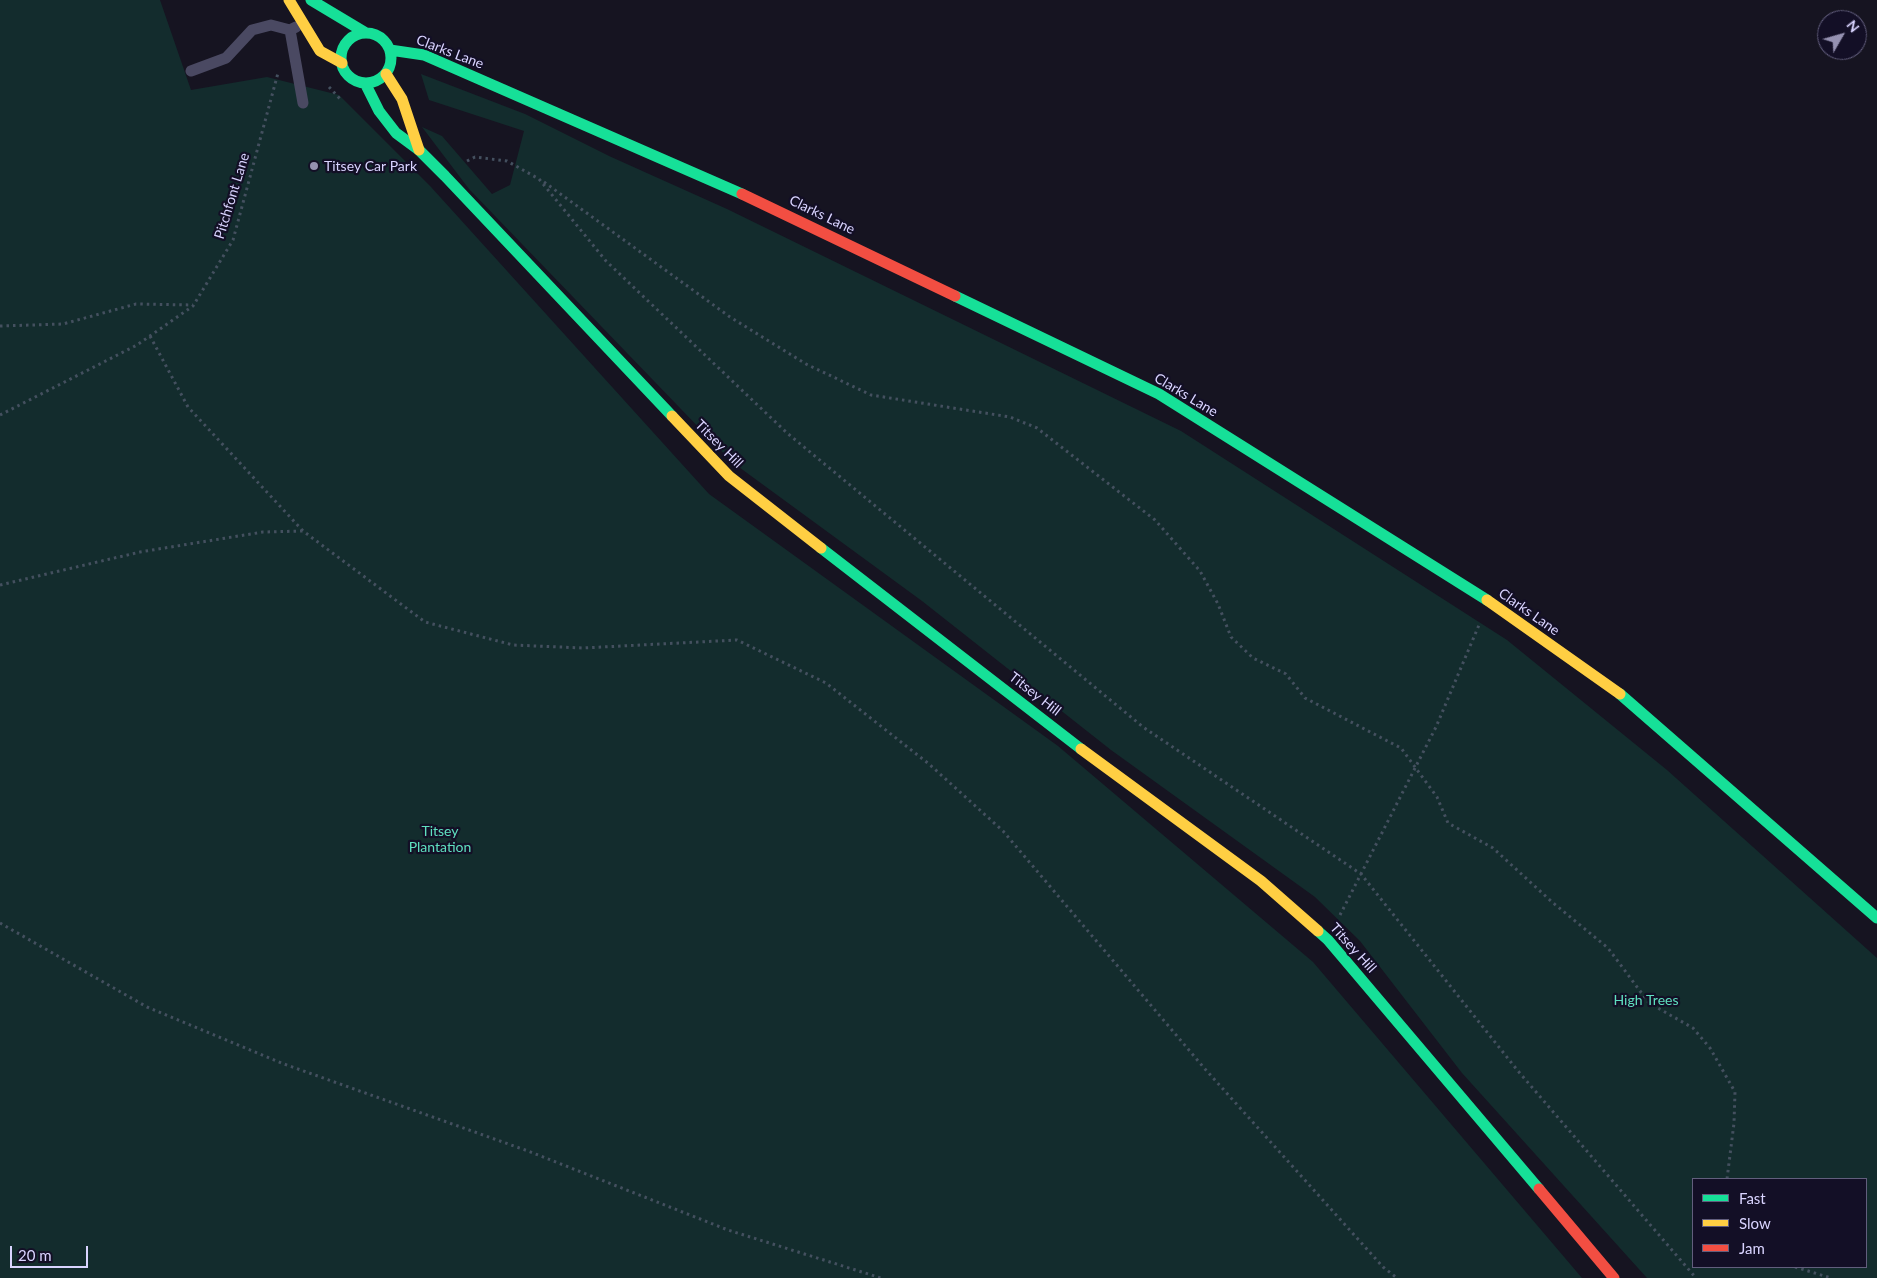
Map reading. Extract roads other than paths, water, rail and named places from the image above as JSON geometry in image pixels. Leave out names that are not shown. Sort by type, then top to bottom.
[{"type":"main road","points":[[289,0],[320,52],[342,62]]},
{"type":"main road","points":[[311,0],[366,33],[380,37],[387,43],[392,58],[386,74],[380,80],[365,83],[349,76],[342,62],[342,51],[346,44],[358,34],[366,33]]},
{"type":"main road","name":"Clarks Lane","points":[[390,50],[424,55],[734,190],[1159,394],[1489,601],[1616,691],[1877,918]]},
{"type":"main road","name":"Titsey Hill","points":[[386,74],[402,98],[419,150]]},
{"type":"main road","name":"Titsey Hill","points":[[365,83],[379,111],[396,133],[419,150],[729,476],[1113,774],[1261,880],[1328,940],[1614,1278]]},
{"type":"lane","points":[[191,71],[226,58],[252,30],[271,25],[290,30],[302,24]]},
{"type":"lane","points":[[290,30],[303,104]]},
{"type":"place","name":"Titsey Car Park","points":[[314,166]]},
{"type":"park label","name":"Titsey Plantation","points":[[440,840]]},
{"type":"park label","name":"High Trees","points":[[1646,1000]]}]
